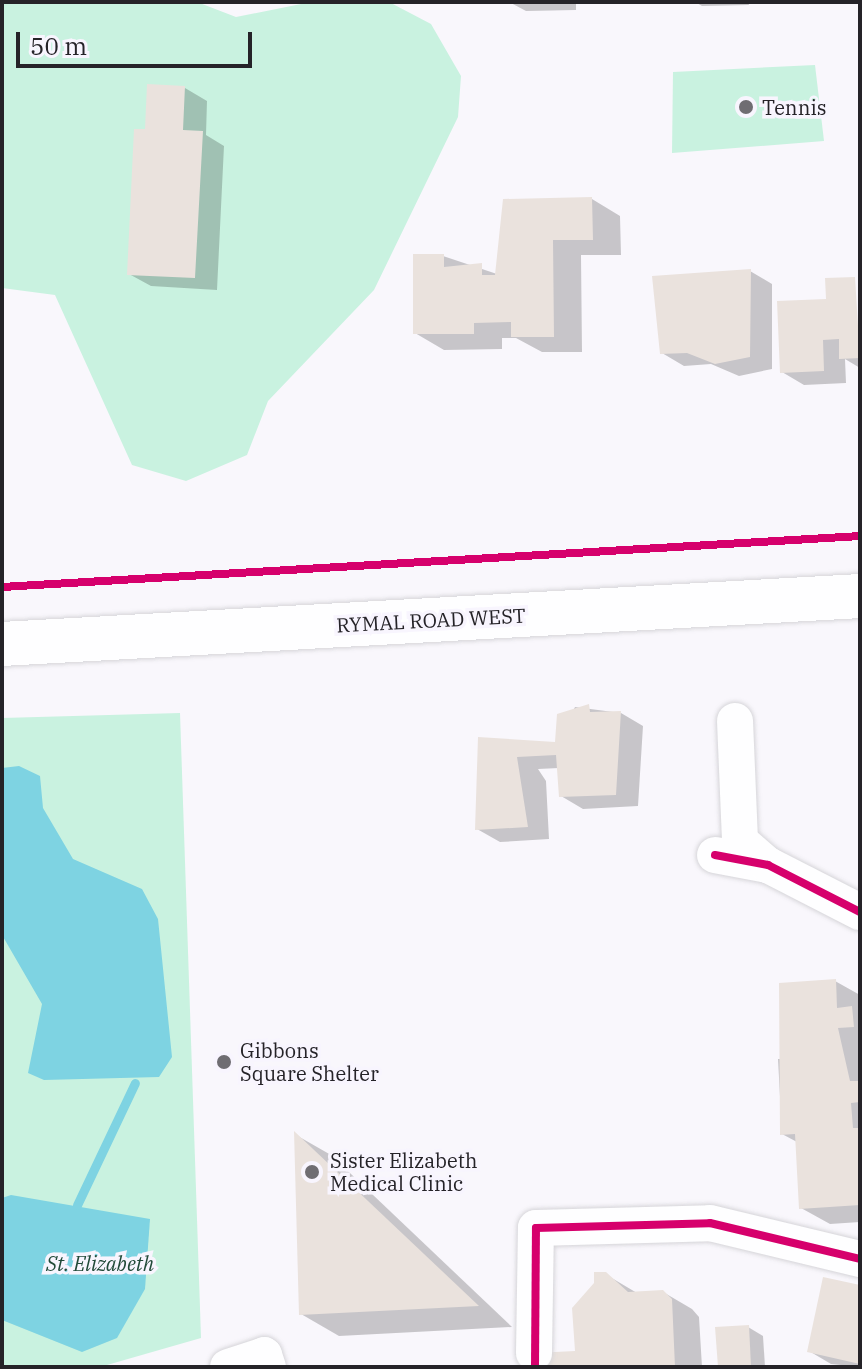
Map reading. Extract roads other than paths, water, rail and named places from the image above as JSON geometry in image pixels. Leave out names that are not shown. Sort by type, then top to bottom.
[{"type":"main road","name":"RYMAL ROAD WEST","points":[[2,644],[860,596]]},
{"type":"street","points":[[735,721],[740,841],[768,865],[860,912]]},
{"type":"street","points":[[715,855],[768,865]]},
{"type":"street","points":[[534,1353],[536,1228],[710,1223],[860,1259]]},
{"type":"street","points":[[228,1367],[264,1355],[268,1367]]},
{"type":"water","points":[[19,766],[40,776],[43,808],[73,859],[142,889],[158,919],[172,1057],[159,1077],[44,1080],[28,1073],[42,1004],[2,935],[2,768]]},
{"type":"water","points":[[11,1195],[150,1219],[145,1289],[117,1338],[82,1352],[2,1320],[2,1198]]},
{"type":"waterway","points":[[77,1205],[135,1083]]},
{"type":"place","name":"Tennis","points":[[746,107]]},
{"type":"place","name":"Gibbons Square Shelter","points":[[224,1062]]},
{"type":"place","name":"Sister Elizabeth Medical Clinic","points":[[312,1172]]},
{"type":"park label","name":"St. Elizabeth","points":[[100,1263]]}]
